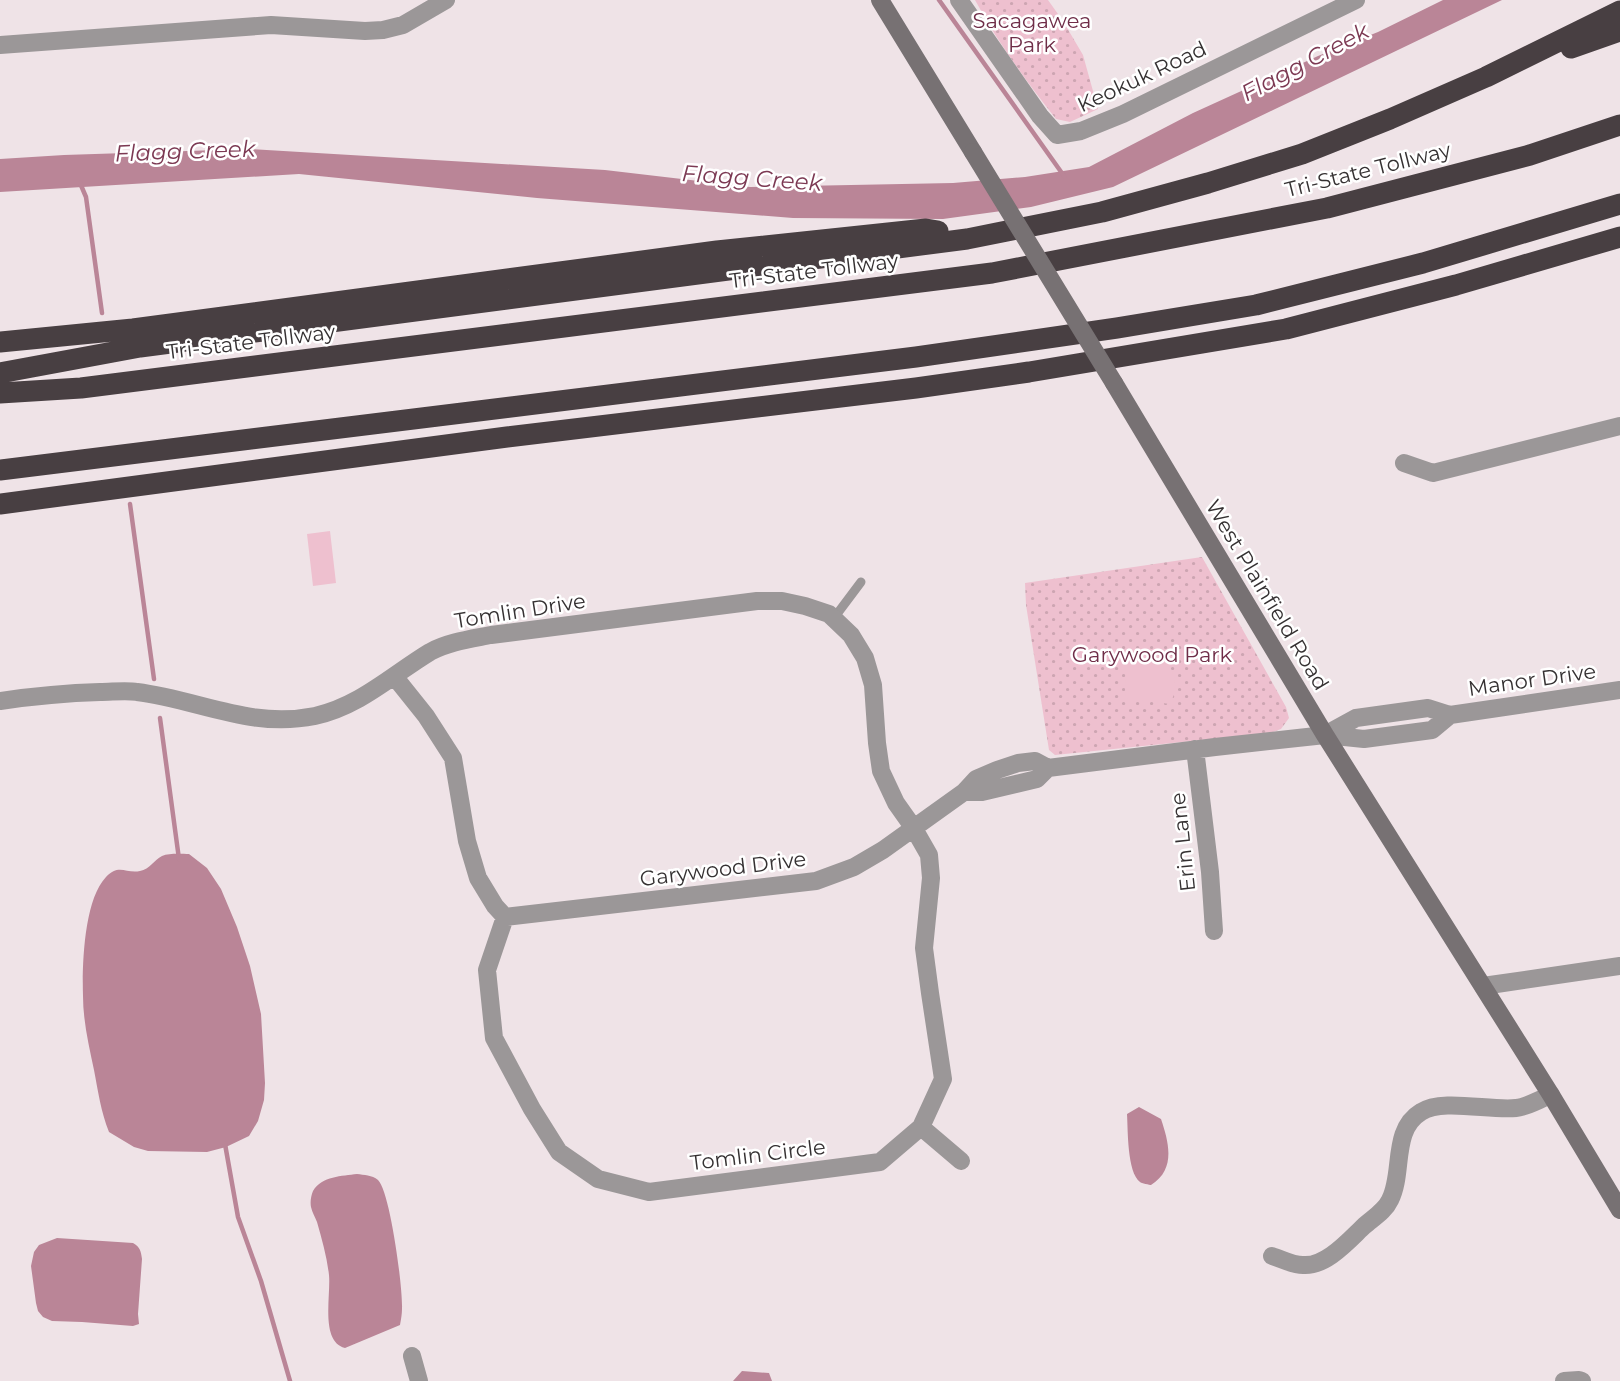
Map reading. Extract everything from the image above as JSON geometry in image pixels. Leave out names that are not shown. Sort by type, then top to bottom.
[{"type":"highway","points":[[0,373],[140,347],[967,239],[1102,212],[1302,154],[1390,119],[1486,76],[1620,11]]},
{"type":"highway","points":[[1486,76],[1620,31]]},
{"type":"highway","name":"Tri-State Tollway","points":[[0,393],[81,388],[992,272],[1328,208],[1530,155],[1620,125]]},
{"type":"highway","points":[[0,470],[916,358],[1117,328],[1256,305],[1423,263],[1620,204]]},
{"type":"highway","points":[[0,342],[133,329],[716,251],[926,229],[967,239]]},
{"type":"highway","points":[[0,503],[1029,372],[1286,329],[1456,285],[1620,237]]},
{"type":"main road","name":"West Plainfield Road","points":[[880,0],[1325,735],[1620,1210]]},
{"type":"street","points":[[0,45],[271,25],[383,30],[403,26],[446,0]]},
{"type":"street","name":"Keokuk Road","points":[[959,0],[1040,116],[1057,135],[1081,131],[1123,114],[1356,0]]},
{"type":"street","points":[[1404,463],[1433,473],[1620,426]]},
{"type":"street","name":"Tomlin Drive","points":[[0,701],[56,693],[136,691],[243,716],[276,720],[314,716],[343,708],[433,650],[464,640],[757,601],[782,601],[829,614],[851,635],[865,658],[873,685],[881,771],[896,803],[913,827]]},
{"type":"street","points":[[394,676],[426,716],[453,758],[467,841],[478,878],[500,912]]},
{"type":"street","name":"Manor Drive","points":[[1325,735],[1364,739],[1432,730],[1450,715],[1620,690]]},
{"type":"street","name":"Garywood Drive","points":[[500,912],[816,881],[853,867],[883,850],[964,792],[982,792],[1037,779],[1048,768],[1325,735]]},
{"type":"street","name":"Erin Lane","points":[[1195,749],[1210,872],[1214,931]]},
{"type":"street","name":"Tomlin Circle","points":[[500,912],[486,970],[494,1038],[532,1109],[559,1152],[598,1179],[649,1192],[880,1162],[921,1127],[943,1079],[925,948],[932,878],[929,855],[913,827]]},
{"type":"street","points":[[1483,986],[1620,966]]},
{"type":"street","points":[[1272,1256],[1306,1266],[1318,1262],[1337,1252],[1384,1209],[1391,1199],[1398,1173],[1403,1134],[1410,1120],[1423,1110],[1445,1106],[1517,1108],[1551,1096]]},
{"type":"street","points":[[921,1127],[961,1161]]},
{"type":"street","points":[[412,1356],[419,1381]]},
{"type":"street","points":[[1564,1381],[1582,1381]]},
{"type":"lane","points":[[834,618],[861,582]]},
{"type":"green space","name":"Sacagawea Park","points":[[975,0],[1048,0],[1083,55],[1098,109],[1070,122],[1056,119],[1013,61]]},
{"type":"green space","points":[[330,531],[336,583],[313,586],[307,534]]},
{"type":"green space","name":"Garywood Park","points":[[1202,557],[1286,707],[1289,718],[1281,729],[1270,733],[1055,755],[1049,750],[1026,605],[1025,583]]},
{"type":"green space","points":[[1134,648],[1155,653],[1169,666],[1175,684],[1170,704],[1125,698],[1126,653]]},
{"type":"water","name":"Flagg Creek","points":[[1443,0],[1502,0],[1113,187],[1031,207],[943,219],[793,218],[537,198],[299,174],[0,192],[0,159],[249,149],[605,170],[750,187],[953,183],[1025,177],[1089,167],[1193,113],[1378,32]]},
{"type":"water","points":[[189,854],[207,868],[221,889],[250,966],[261,1014],[264,1100],[258,1121],[249,1136],[226,1147],[207,1152],[148,1151],[134,1147],[109,1132],[104,1117],[84,1015],[83,968],[86,934],[93,901],[99,887],[111,873],[119,870],[140,871],[162,856]]},
{"type":"water","points":[[1139,1107],[1161,1119],[1168,1146],[1164,1171],[1151,1185],[1140,1182],[1130,1160],[1127,1114]]},
{"type":"water","points":[[357,1174],[376,1178],[383,1188],[395,1241],[402,1313],[400,1325],[345,1348],[337,1344],[329,1328],[328,1268],[311,1201],[313,1191],[322,1182]]},
{"type":"water","points":[[57,1238],[133,1243],[137,1246],[142,1259],[139,1324],[133,1326],[52,1321],[43,1317],[36,1303],[31,1266],[34,1252],[39,1245]]},
{"type":"water","points":[[742,1371],[769,1373],[772,1381],[733,1381]]},
{"type":"waterway","points":[[939,0],[1064,176]]},
{"type":"waterway","points":[[80,183],[86,197],[102,313]]},
{"type":"waterway","points":[[130,504],[154,679]]},
{"type":"waterway","points":[[160,718],[179,859]]},
{"type":"waterway","points":[[225,1144],[238,1217],[261,1281],[290,1381]]}]
